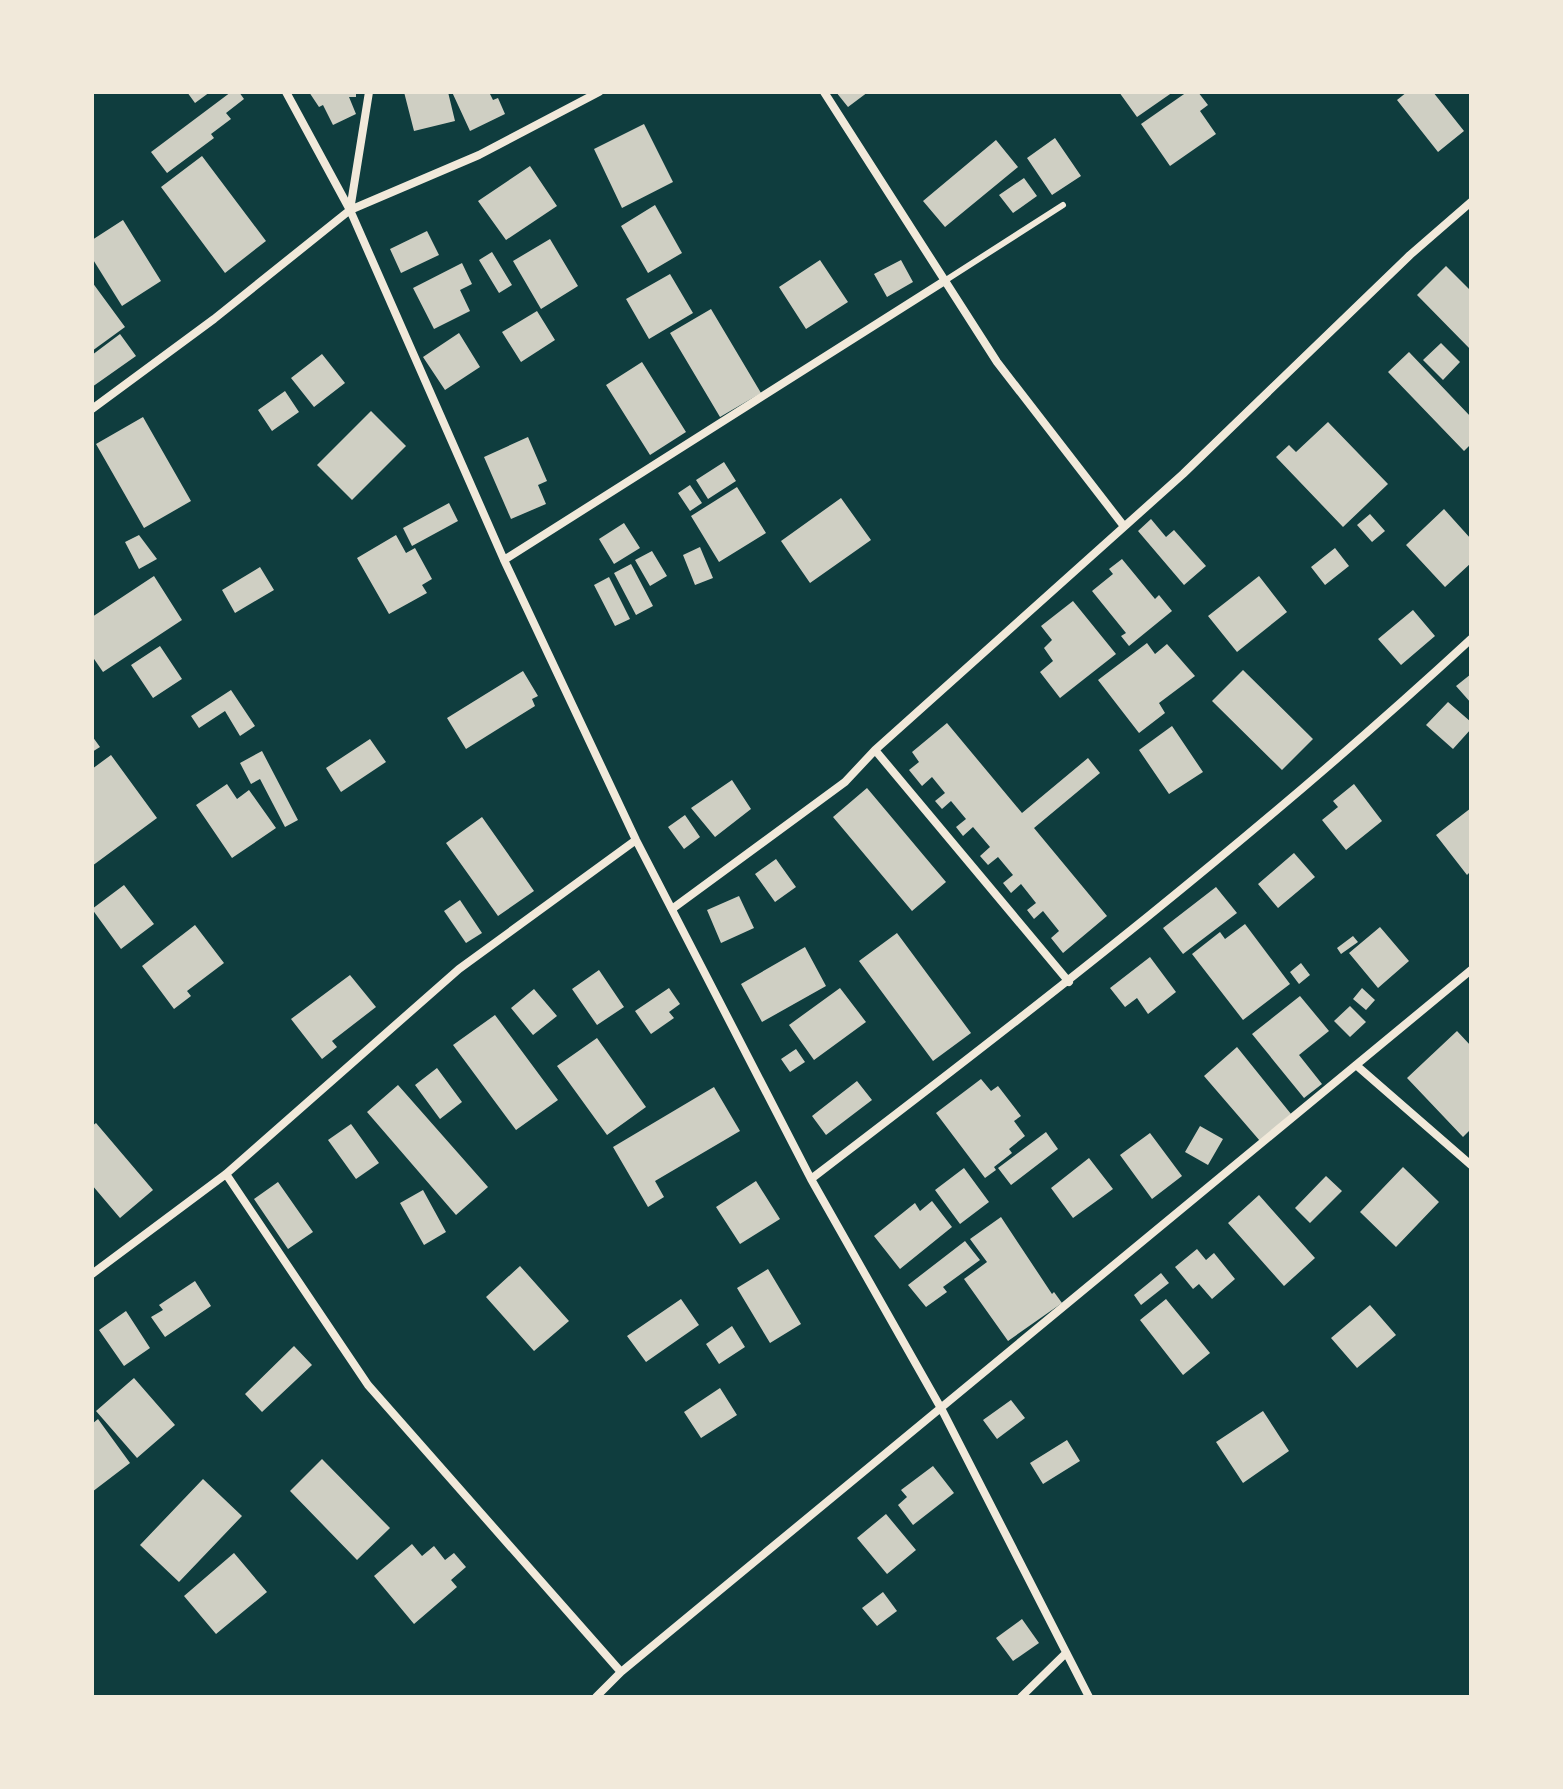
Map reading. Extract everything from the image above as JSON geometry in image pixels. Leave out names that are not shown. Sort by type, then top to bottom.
[{"type":"street","points":[[286,92],[350,210],[504,560],[636,840],[811,1179],[942,1410],[1089,1697]]},
{"type":"street","points":[[350,210],[369,92]]},
{"type":"street","points":[[92,409],[214,319],[350,210],[479,155],[599,92]]},
{"type":"street","points":[[824,92],[997,362],[1123,525]]},
{"type":"street","points":[[672,909],[845,782],[875,750],[1183,474],[1410,255],[1471,202]]},
{"type":"street","points":[[504,560],[946,280]]},
{"type":"street","points":[[811,1179],[1069,982],[1394,711],[1471,639]]},
{"type":"street","points":[[875,750],[1069,982]]},
{"type":"street","points":[[92,1274],[226,1174],[459,969],[636,840]]},
{"type":"street","points":[[596,1697],[621,1672],[1471,970]]},
{"type":"street","points":[[1356,1065],[1471,1165]]},
{"type":"street","points":[[226,1174],[368,1385],[621,1672]]},
{"type":"street","points":[[1021,1697],[1066,1653]]},
{"type":"lane","points":[[946,280],[1063,205]]},
{"type":"building","points":[[187,92],[210,92],[195,103]]},
{"type":"building","points":[[231,92],[239,92],[244,99],[226,113],[231,119],[211,134],[214,138],[167,173],[151,152]]},
{"type":"building","points":[[309,92],[356,92],[356,97],[349,97],[356,114],[333,125],[323,105],[319,107]]},
{"type":"building","points":[[404,92],[448,92],[455,121],[414,131]]},
{"type":"building","points":[[452,92],[489,92],[493,100],[498,98],[505,114],[470,131]]},
{"type":"building","points":[[836,92],[868,92],[848,107]]},
{"type":"building","points":[[1119,92],[1173,92],[1137,117]]},
{"type":"building","points":[[1187,92],[1198,92],[1208,105],[1200,111],[1216,134],[1170,166],[1141,124]]},
{"type":"building","points":[[1407,92],[1433,92],[1464,131],[1438,152],[1397,100]]},
{"type":"building","points":[[644,124],[673,182],[622,208],[594,149]]},
{"type":"building","points":[[1055,138],[1081,176],[1052,195],[1027,158]]},
{"type":"building","points":[[996,140],[1018,167],[945,227],[923,201]]},
{"type":"building","points":[[202,156],[266,241],[225,273],[161,187]]},
{"type":"building","points":[[530,166],[557,206],[506,240],[478,201]]},
{"type":"building","points":[[1024,178],[1037,196],[1013,213],[999,195]]},
{"type":"building","points":[[655,205],[682,253],[648,273],[621,226]]},
{"type":"building","points":[[123,220],[161,281],[122,306],[92,258],[92,240]]},
{"type":"building","points":[[427,231],[439,255],[401,273],[390,249]]},
{"type":"building","points":[[550,239],[578,286],[541,309],[513,261]]},
{"type":"building","points":[[492,252],[512,285],[499,293],[479,260]]},
{"type":"building","points":[[820,260],[848,302],[806,329],[779,287]]},
{"type":"building","points":[[901,260],[913,282],[887,297],[874,274]]},
{"type":"building","points":[[462,263],[472,284],[460,290],[470,311],[434,329],[413,288]]},
{"type":"building","points":[[1446,266],[1471,291],[1471,350],[1417,295]]},
{"type":"building","points":[[670,274],[693,313],[649,339],[626,299]]},
{"type":"building","points":[[92,282],[125,327],[92,351]]},
{"type":"building","points":[[711,309],[761,393],[720,417],[670,333]]},
{"type":"building","points":[[537,311],[555,340],[521,362],[502,332]]},
{"type":"building","points":[[459,333],[480,367],[445,390],[423,357]]},
{"type":"building","points":[[120,334],[136,356],[92,387],[92,355]]},
{"type":"building","points":[[1441,343],[1460,362],[1443,380],[1423,360]]},
{"type":"building","points":[[1409,352],[1471,417],[1471,444],[1464,451],[1388,372]]},
{"type":"building","points":[[322,354],[345,383],[314,407],[291,378]]},
{"type":"building","points":[[642,362],[686,432],[650,455],[606,385]]},
{"type":"building","points":[[285,391],[299,412],[272,431],[258,410]]},
{"type":"building","points":[[371,411],[406,446],[352,500],[317,465]]},
{"type":"building","points":[[143,417],[191,501],[144,528],[96,444]]},
{"type":"building","points":[[1328,422],[1388,484],[1343,527],[1276,457],[1289,445],[1296,452]]},
{"type":"building","points":[[528,437],[547,481],[538,485],[546,504],[511,519],[484,457]]},
{"type":"building","points":[[724,462],[736,481],[708,499],[696,480]]},
{"type":"building","points":[[690,485],[702,503],[690,511],[678,493]]},
{"type":"building","points":[[737,487],[766,533],[719,562],[691,516]]},
{"type":"building","points":[[841,498],[871,540],[810,583],[781,541]]},
{"type":"building","points":[[449,503],[458,521],[412,546],[403,528]]},
{"type":"building","points":[[1444,509],[1471,539],[1471,563],[1445,587],[1406,545]]},
{"type":"building","points":[[1370,514],[1385,531],[1372,542],[1357,525]]},
{"type":"building","points":[[1151,519],[1166,537],[1174,530],[1206,566],[1184,585],[1138,531]]},
{"type":"building","points":[[624,523],[640,548],[614,564],[599,539]]},
{"type":"building","points":[[139,535],[157,559],[139,569],[125,542]]},
{"type":"building","points":[[396,535],[406,553],[415,548],[432,579],[422,585],[427,593],[389,614],[357,558]]},
{"type":"building","points":[[700,547],[713,578],[695,585],[683,555]]},
{"type":"building","points":[[1335,548],[1349,566],[1325,585],[1311,567]]},
{"type":"building","points":[[652,551],[667,576],[650,586],[635,560]]},
{"type":"building","points":[[1122,559],[1155,599],[1159,595],[1172,611],[1129,646],[1121,636],[1126,633],[1092,591],[1113,574],[1109,569]]},
{"type":"building","points":[[631,564],[653,606],[636,615],[614,573]]},
{"type":"building","points":[[260,567],[274,590],[235,613],[222,590]]},
{"type":"building","points":[[154,576],[182,620],[103,672],[92,656],[92,617]]},
{"type":"building","points":[[1259,576],[1287,612],[1237,652],[1208,616]]},
{"type":"building","points":[[609,577],[630,619],[615,626],[594,585]]},
{"type":"building","points":[[1073,601],[1116,654],[1060,698],[1040,672],[1053,661],[1044,648],[1052,640],[1041,626]]},
{"type":"building","points":[[1413,610],[1435,636],[1401,665],[1378,639]]},
{"type":"building","points":[[1147,643],[1155,654],[1167,644],[1195,676],[1159,703],[1165,713],[1139,733],[1098,680]]},
{"type":"building","points":[[160,646],[182,679],[153,698],[131,665]]},
{"type":"building","points":[[1243,670],[1313,739],[1282,770],[1212,701]]},
{"type":"building","points":[[523,671],[538,696],[532,699],[535,706],[466,749],[447,718]]},
{"type":"building","points":[[1471,674],[1471,703],[1456,686]]},
{"type":"building","points":[[231,690],[255,726],[240,736],[225,711],[199,728],[191,716]]},
{"type":"building","points":[[1448,702],[1471,722],[1471,729],[1453,749],[1426,725]]},
{"type":"building","points":[[947,723],[1022,813],[1088,758],[1100,773],[1034,828],[1107,916],[1063,953],[1051,938],[1059,931],[1043,911],[1034,919],[1027,910],[1036,903],[1021,884],[1011,893],[1003,883],[1013,875],[998,857],[988,865],[980,856],[990,847],[973,827],[963,836],[956,827],[966,819],[951,801],[942,809],[935,801],[945,793],[932,777],[922,786],[909,770],[919,762],[912,752]]},
{"type":"building","points":[[1172,726],[1203,772],[1169,794],[1139,750]]},
{"type":"building","points":[[92,736],[100,747],[92,752]]},
{"type":"building","points":[[370,739],[386,762],[341,792],[326,768]]},
{"type":"building","points":[[262,751],[298,820],[285,827],[260,779],[251,784],[240,763]]},
{"type":"building","points":[[111,755],[157,818],[92,866],[92,769]]},
{"type":"building","points":[[732,780],[751,809],[715,837],[691,808]]},
{"type":"building","points":[[227,784],[237,799],[249,790],[276,828],[232,858],[196,805]]},
{"type":"building","points":[[1354,784],[1382,821],[1346,850],[1322,820],[1338,807],[1333,801]]},
{"type":"building","points":[[867,788],[946,882],[912,911],[833,817]]},
{"type":"building","points":[[1471,808],[1471,871],[1467,875],[1436,835]]},
{"type":"building","points":[[685,815],[700,837],[684,849],[668,827]]},
{"type":"building","points":[[482,817],[534,891],[498,916],[446,843]]},
{"type":"building","points":[[1294,853],[1315,877],[1278,908],[1258,884]]},
{"type":"building","points":[[776,859],[796,887],[775,902],[755,874]]},
{"type":"building","points":[[124,885],[154,924],[121,949],[92,909]]},
{"type":"building","points":[[1216,887],[1237,913],[1183,954],[1163,928]]},
{"type":"building","points":[[739,896],[754,928],[721,943],[707,910]]},
{"type":"building","points":[[460,900],[482,933],[466,943],[444,911]]},
{"type":"building","points":[[1245,924],[1290,984],[1243,1020],[1192,954],[1220,932],[1225,939]]},
{"type":"building","points":[[195,925],[224,963],[187,991],[191,996],[174,1009],[142,966]]},
{"type":"building","points":[[1380,927],[1409,961],[1378,988],[1349,953]]},
{"type":"building","points":[[897,933],[971,1033],[933,1061],[859,961]]},
{"type":"building","points":[[1353,936],[1358,942],[1341,954],[1337,948]]},
{"type":"building","points":[[805,947],[826,986],[762,1022],[741,984]]},
{"type":"building","points":[[1150,957],[1176,992],[1148,1014],[1137,998],[1125,1007],[1110,988]]},
{"type":"building","points":[[1301,963],[1310,975],[1299,984],[1290,972]]},
{"type":"building","points":[[599,970],[624,1007],[597,1025],[572,989]]},
{"type":"building","points":[[350,975],[376,1007],[332,1041],[337,1047],[322,1059],[291,1019]]},
{"type":"building","points":[[669,988],[680,1004],[669,1012],[674,1018],[651,1034],[635,1011]]},
{"type":"building","points":[[840,988],[866,1022],[814,1060],[789,1025]]},
{"type":"building","points":[[1362,988],[1375,1000],[1366,1010],[1353,999]]},
{"type":"building","points":[[534,989],[557,1016],[533,1035],[511,1008]]},
{"type":"building","points":[[1300,996],[1329,1031],[1299,1055],[1322,1084],[1304,1098],[1252,1034]]},
{"type":"building","points":[[1350,1006],[1366,1022],[1350,1037],[1334,1021]]},
{"type":"building","points":[[495,1015],[558,1100],[516,1130],[453,1045]]},
{"type":"building","points":[[1457,1031],[1471,1046],[1471,1129],[1463,1137],[1407,1078]]},
{"type":"building","points":[[597,1038],[646,1107],[607,1135],[557,1066]]},
{"type":"building","points":[[1237,1047],[1291,1114],[1260,1141],[1204,1076]]},
{"type":"building","points":[[796,1049],[805,1062],[790,1072],[781,1059]]},
{"type":"building","points":[[437,1068],[462,1102],[440,1119],[415,1085]]},
{"type":"building","points":[[981,1079],[991,1091],[998,1086],[1021,1116],[1014,1121],[1025,1136],[1009,1149],[1012,1153],[985,1178],[936,1113]]},
{"type":"building","points":[[857,1081],[872,1100],[826,1135],[812,1116]]},
{"type":"building","points":[[398,1085],[488,1187],[456,1215],[367,1112]]},
{"type":"building","points":[[714,1087],[740,1131],[655,1181],[664,1197],[648,1207],[613,1147]]},
{"type":"building","points":[[96,1123],[153,1190],[120,1218],[92,1185],[92,1126]]},
{"type":"building","points":[[351,1124],[379,1163],[356,1179],[328,1140]]},
{"type":"building","points":[[1200,1126],[1223,1139],[1208,1165],[1185,1152]]},
{"type":"building","points":[[1046,1132],[1058,1149],[1011,1185],[998,1168]]},
{"type":"building","points":[[1150,1133],[1182,1176],[1152,1199],[1120,1155]]},
{"type":"building","points":[[1089,1158],[1113,1189],[1073,1218],[1051,1188]]},
{"type":"building","points":[[1403,1167],[1439,1202],[1396,1247],[1360,1212]]},
{"type":"building","points":[[964,1168],[989,1202],[960,1224],[935,1190]]},
{"type":"building","points":[[1326,1176],[1342,1191],[1310,1223],[1295,1208]]},
{"type":"building","points":[[756,1181],[780,1219],[740,1244],[716,1207]]},
{"type":"building","points":[[278,1182],[313,1232],[288,1249],[254,1199]]},
{"type":"building","points":[[423,1190],[446,1232],[424,1245],[400,1203]]},
{"type":"building","points":[[1259,1195],[1315,1258],[1284,1286],[1228,1223]]},
{"type":"building","points":[[932,1201],[952,1227],[900,1269],[874,1236],[915,1203],[920,1211]]},
{"type":"building","points":[[1001,1217],[1052,1294],[1054,1292],[1062,1303],[1008,1341],[964,1279],[987,1262],[970,1239]]},
{"type":"building","points":[[965,1241],[980,1260],[943,1287],[947,1292],[926,1307],[908,1285]]},
{"type":"building","points":[[1197,1249],[1206,1260],[1214,1253],[1235,1279],[1212,1299],[1199,1284],[1193,1289],[1175,1267]]},
{"type":"building","points":[[520,1266],[569,1321],[534,1351],[486,1297]]},
{"type":"building","points":[[768,1269],[801,1324],[770,1343],[737,1288]]},
{"type":"building","points":[[1161,1273],[1169,1283],[1141,1305],[1134,1295]]},
{"type":"building","points":[[195,1281],[211,1306],[165,1337],[151,1317],[163,1310],[159,1305]]},
{"type":"building","points":[[681,1299],[699,1325],[646,1362],[627,1336]]},
{"type":"building","points":[[1166,1299],[1210,1353],[1183,1375],[1140,1320]]},
{"type":"building","points":[[1370,1305],[1396,1335],[1357,1368],[1331,1338]]},
{"type":"building","points":[[126,1311],[150,1348],[124,1366],[99,1330]]},
{"type":"building","points":[[732,1326],[745,1347],[719,1364],[706,1344]]},
{"type":"building","points":[[294,1346],[312,1365],[262,1412],[245,1394]]},
{"type":"building","points":[[134,1378],[175,1425],[137,1458],[96,1411]]},
{"type":"building","points":[[720,1388],[737,1415],[701,1438],[684,1412]]},
{"type":"building","points":[[1011,1400],[1025,1418],[997,1439],[983,1420]]},
{"type":"building","points":[[1263,1411],[1289,1451],[1243,1483],[1216,1442]]},
{"type":"building","points":[[98,1419],[130,1463],[92,1492],[92,1424]]},
{"type":"building","points":[[1067,1440],[1080,1461],[1043,1484],[1030,1463]]},
{"type":"building","points":[[322,1459],[390,1528],[357,1560],[290,1491]]},
{"type":"building","points":[[933,1466],[954,1493],[913,1525],[898,1505],[907,1497],[901,1490]]},
{"type":"building","points":[[203,1479],[242,1516],[179,1582],[140,1545]]},
{"type":"building","points":[[886,1514],[916,1550],[887,1574],[857,1538]]},
{"type":"building","points":[[412,1544],[422,1556],[434,1546],[445,1560],[454,1553],[466,1567],[451,1580],[457,1587],[414,1624],[374,1576]]},
{"type":"building","points":[[234,1553],[267,1592],[216,1634],[184,1596]]},
{"type":"building","points":[[883,1592],[897,1611],[877,1626],[862,1608]]},
{"type":"building","points":[[1022,1619],[1039,1643],[1013,1661],[996,1638]]}]
